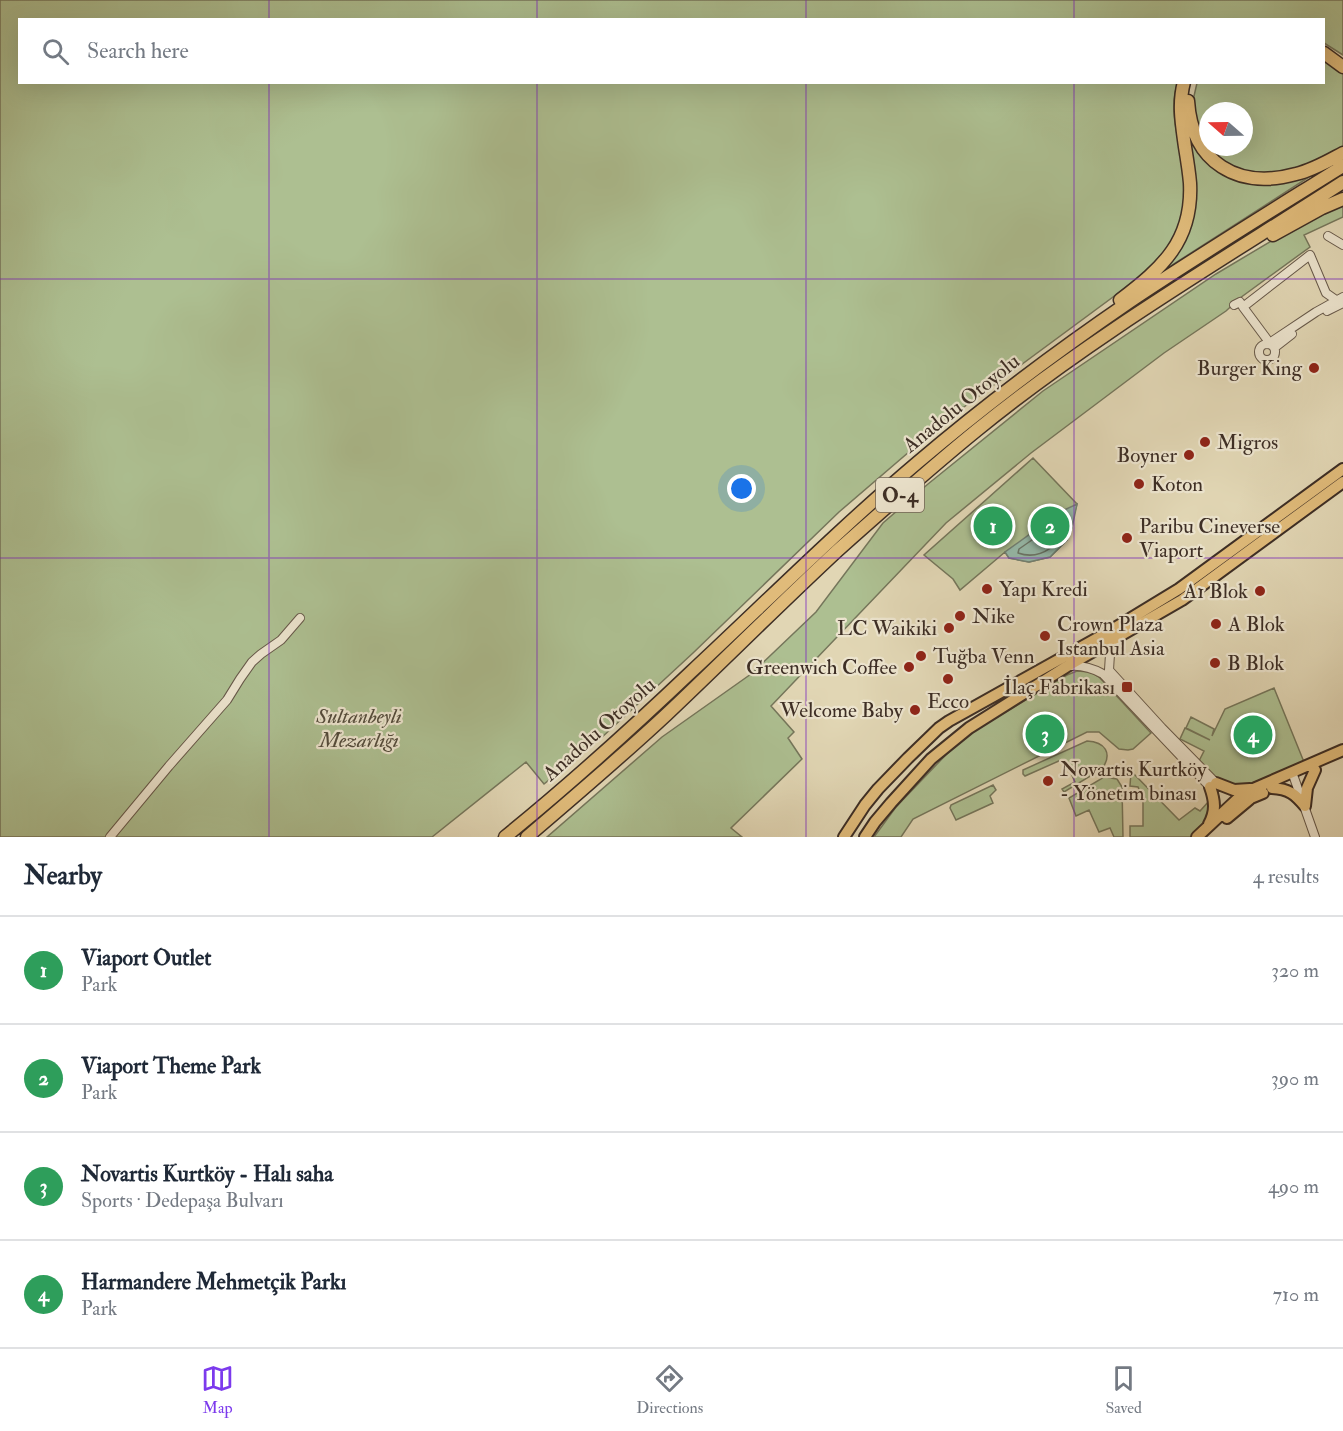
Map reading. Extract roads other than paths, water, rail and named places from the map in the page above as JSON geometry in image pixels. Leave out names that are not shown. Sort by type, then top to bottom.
[{"type":"highway","points":[[1325,46],[1343,58]]},
{"type":"highway","points":[[1325,54],[1343,67]]},
{"type":"highway","points":[[1030,372],[1083,326],[1150,276],[1166,261],[1174,249],[1182,233],[1190,202],[1190,183],[1180,110],[1184,84]]},
{"type":"highway","points":[[1192,84],[1188,101],[1191,124],[1200,146],[1214,161],[1230,171],[1258,178],[1283,177],[1305,171],[1343,153]]},
{"type":"highway","name":"Anadolu Otoyolu","points":[[505,837],[633,726],[915,464],[986,406],[1129,302],[1343,165]]},
{"type":"highway","name":"Anadolu Otoyolu","points":[[527,837],[665,715],[837,552],[978,429],[1079,353],[1223,257],[1343,182]]},
{"type":"highway","points":[[1223,257],[1260,242],[1343,199]]},
{"type":"highway","points":[[539,837],[566,814],[606,769]]},
{"type":"main road","points":[[848,834],[878,789],[935,732],[954,718],[1110,631],[1179,589],[1343,469]]},
{"type":"main road","points":[[865,837],[891,803],[931,759],[962,733],[1066,667],[1191,594],[1343,482]]},
{"type":"main road","points":[[954,718],[953,730],[962,733]]},
{"type":"main road","points":[[935,732],[944,736],[943,748]]},
{"type":"main road","points":[[1233,807],[1343,750]]},
{"type":"main road","points":[[1197,837],[1207,832],[1244,793],[1293,775],[1315,770],[1343,758]]},
{"type":"main road","points":[[1305,806],[1307,789],[1315,770]]},
{"type":"main road","points":[[1213,785],[1234,790],[1255,788]]},
{"type":"main road","points":[[1213,785],[1233,807]]},
{"type":"main road","points":[[1207,832],[1214,814],[1213,785]]},
{"type":"main road","points":[[1272,788],[1290,792],[1305,806]]},
{"type":"street","points":[[1328,236],[1343,245]]},
{"type":"street","points":[[1243,307],[1310,255],[1326,293],[1341,300]]},
{"type":"street","points":[[1234,305],[1240,302],[1270,345],[1341,300]]},
{"type":"street","points":[[110,837],[168,765],[227,700],[252,662],[281,640],[300,618]]},
{"type":"street","points":[[1121,634],[1111,650],[1109,670],[1213,785]]},
{"type":"street","points":[[1066,667],[1083,666],[1103,674],[1213,785]]},
{"type":"street","points":[[1293,775],[1315,837]]},
{"type":"water","points":[[1077,504],[1067,540],[1050,557],[1029,562],[1009,558],[1005,552],[1062,511]]},
{"type":"place","name":"Burger King","points":[[1314,368]]},
{"type":"place","name":"Migros","points":[[1205,442]]},
{"type":"place","name":"Boyner","points":[[1189,455]]},
{"type":"place","name":"Koton","points":[[1139,484]]},
{"type":"place","name":"Viaport Outlet","points":[[993,526]]},
{"type":"place","name":"Viaport Theme Park","points":[[1050,526]]},
{"type":"place","name":"Paribu Cineverse Viaport","points":[[1127,538]]},
{"type":"place","name":"Yapı Kredi","points":[[987,589]]},
{"type":"place","name":"A1 Blok","points":[[1260,591]]},
{"type":"place","name":"Nike","points":[[960,616]]},
{"type":"place","name":"A Blok","points":[[1216,624]]},
{"type":"place","name":"LC Waikiki","points":[[949,628]]},
{"type":"place","name":"Crown Plaza Istanbul Asia","points":[[1045,636]]},
{"type":"place","name":"Tuğba Venn","points":[[921,656]]},
{"type":"place","name":"B Blok","points":[[1215,663]]},
{"type":"place","name":"Greenwich Coffee","points":[[909,667]]},
{"type":"place","name":"Ecco","points":[[948,679]]},
{"type":"place","name":"İlaç Fabrikası","points":[[1127,687]]},
{"type":"place","name":"Welcome Baby","points":[[915,710]]},
{"type":"place","name":"Novartis Kurtköy - Halı saha","points":[[1045,734]]},
{"type":"place","name":"Harmandere Mehmetçik Parkı","points":[[1253,735]]},
{"type":"place","name":"Novartis Kurtköy - Yönetim binası","points":[[1048,781]]},
{"type":"park label","name":"Sultanbeyli Mezarlığı","points":[[359,728]]}]
